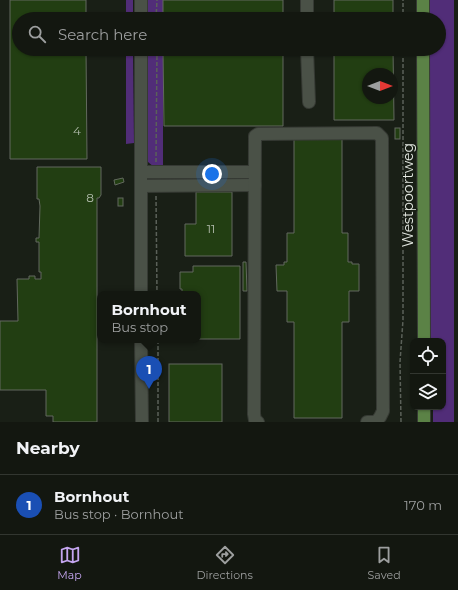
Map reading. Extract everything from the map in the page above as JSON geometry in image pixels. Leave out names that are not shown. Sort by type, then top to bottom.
[{"type":"main road","points":[[422,0],[423,12]]},
{"type":"main road","name":"Westpoortweg","points":[[423,56],[424,338]]},
{"type":"main road","points":[[424,410],[424,422]]},
{"type":"street","points":[[141,0],[141,12]]},
{"type":"street","points":[[307,0],[307,12]]},
{"type":"street","points":[[141,56],[141,291]]},
{"type":"street","points":[[307,56],[309,102]]},
{"type":"street","points":[[258,422],[255,420],[254,414],[255,136],[258,134],[378,133],[382,138],[383,411],[376,422],[367,422]]},
{"type":"street","points":[[142,172],[254,172]]},
{"type":"street","points":[[141,186],[255,185]]},
{"type":"street","points":[[141,343],[142,422]]},
{"type":"path","points":[[156,12],[157,0]]},
{"type":"path","points":[[403,0],[403,12]]},
{"type":"path","points":[[401,422],[400,362],[404,312],[403,56]]},
{"type":"path","points":[[158,343],[158,422]]},
{"type":"shaded area","points":[[126,0],[133,0],[133,12],[126,12]]},
{"type":"shaded area","points":[[147,0],[163,0],[163,12],[147,12]]},
{"type":"shaded area","points":[[428,0],[454,0],[454,422],[433,422],[433,410],[446,410],[446,338],[431,338],[429,322],[428,56],[446,56],[446,12],[428,12]]},
{"type":"shaded area","points":[[126,56],[133,56],[134,143],[126,144]]},
{"type":"shaded area","points":[[147,56],[163,56],[163,168],[154,167],[148,162]]},
{"type":"building","points":[[10,0],[86,0],[86,12],[12,12],[12,56],[86,56],[87,159],[10,159]]},
{"type":"building","points":[[163,0],[283,0],[283,12],[163,12]]},
{"type":"building","points":[[334,0],[393,0],[393,12],[334,12]]},
{"type":"building","points":[[163,56],[283,56],[283,126],[164,126]]},
{"type":"building","points":[[334,56],[393,56],[393,68],[362,68],[362,104],[394,104],[394,120],[334,120]]},
{"type":"building","points":[[395,128],[400,128],[400,139],[395,139]]},
{"type":"building","points":[[294,138],[342,138],[342,233],[348,233],[348,262],[352,262],[352,264],[359,264],[359,291],[349,291],[349,322],[342,322],[342,418],[294,418],[294,322],[287,322],[287,291],[277,291],[276,265],[284,265],[284,262],[287,262],[287,233],[294,233]]},
{"type":"building","points":[[37,167],[101,167],[101,195],[97,198],[97,422],[53,422],[53,416],[46,416],[46,390],[0,390],[0,321],[18,321],[17,279],[29,279],[29,276],[35,276],[35,279],[41,279],[41,272],[39,272],[39,242],[36,242],[36,238],[39,238],[40,206],[39,199],[37,199]]},
{"type":"building","points":[[123,178],[124,182],[115,185],[114,180]]},
{"type":"building","points":[[196,192],[232,192],[232,256],[185,256],[185,224],[196,224]]},
{"type":"building","points":[[118,198],[123,198],[123,206],[118,206]]},
{"type":"building","points":[[243,262],[246,262],[247,291],[243,291]]},
{"type":"building","points":[[193,266],[240,266],[240,339],[201,339],[201,291],[182,291],[182,289],[180,289],[180,272],[193,272]]},
{"type":"building","points":[[169,364],[222,364],[222,422],[169,422]]},
{"type":"place","name":"Bornhout","points":[[149,389]]}]
